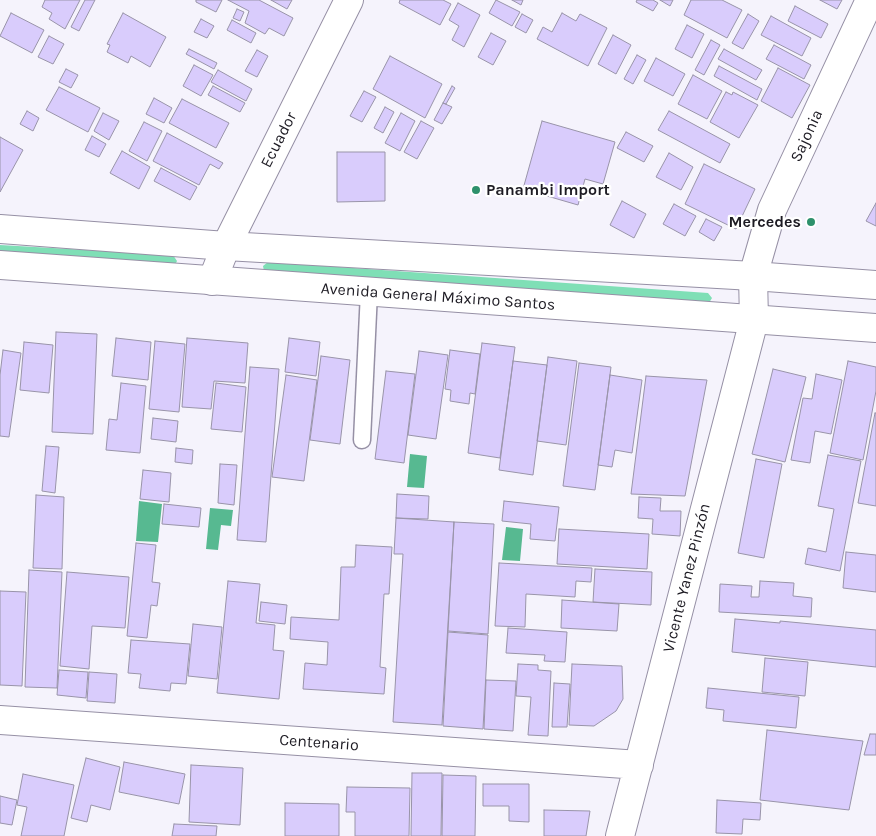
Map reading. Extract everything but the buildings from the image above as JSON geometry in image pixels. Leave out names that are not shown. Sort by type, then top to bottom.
[{"type":"street","name":"Ecuador","points":[[212,281],[226,246],[349,0]]},
{"type":"street","name":"Sajonia","points":[[754,320],[753,276],[772,210],[870,0]]},
{"type":"street","points":[[0,229],[226,246],[753,276],[876,285]]},
{"type":"street","name":"Avenida General Máximo Santos","points":[[0,265],[876,328]]},
{"type":"street","name":"Vicente Yanez Pinzón","points":[[620,836],[754,320]]},
{"type":"street","name":"Centenario","points":[[0,720],[639,765]]},
{"type":"lane","points":[[362,440],[369,292]]},
{"type":"shaded area","points":[[0,245],[173,255],[177,261],[175,265],[0,255]]},
{"type":"shaded area","points":[[268,262],[708,293],[712,298],[709,303],[264,271],[263,266]]},
{"type":"shaded area","points":[[410,454],[427,456],[424,488],[407,487]]},
{"type":"shaded area","points":[[139,501],[162,504],[158,542],[136,541]]},
{"type":"shaded area","points":[[210,508],[233,510],[231,526],[221,525],[218,550],[206,549]]},
{"type":"shaded area","points":[[506,527],[523,529],[520,561],[502,560]]},
{"type":"place","name":"Panambi Import","points":[[476,190]]},
{"type":"place","name":"Mercedes","points":[[811,222]]}]
